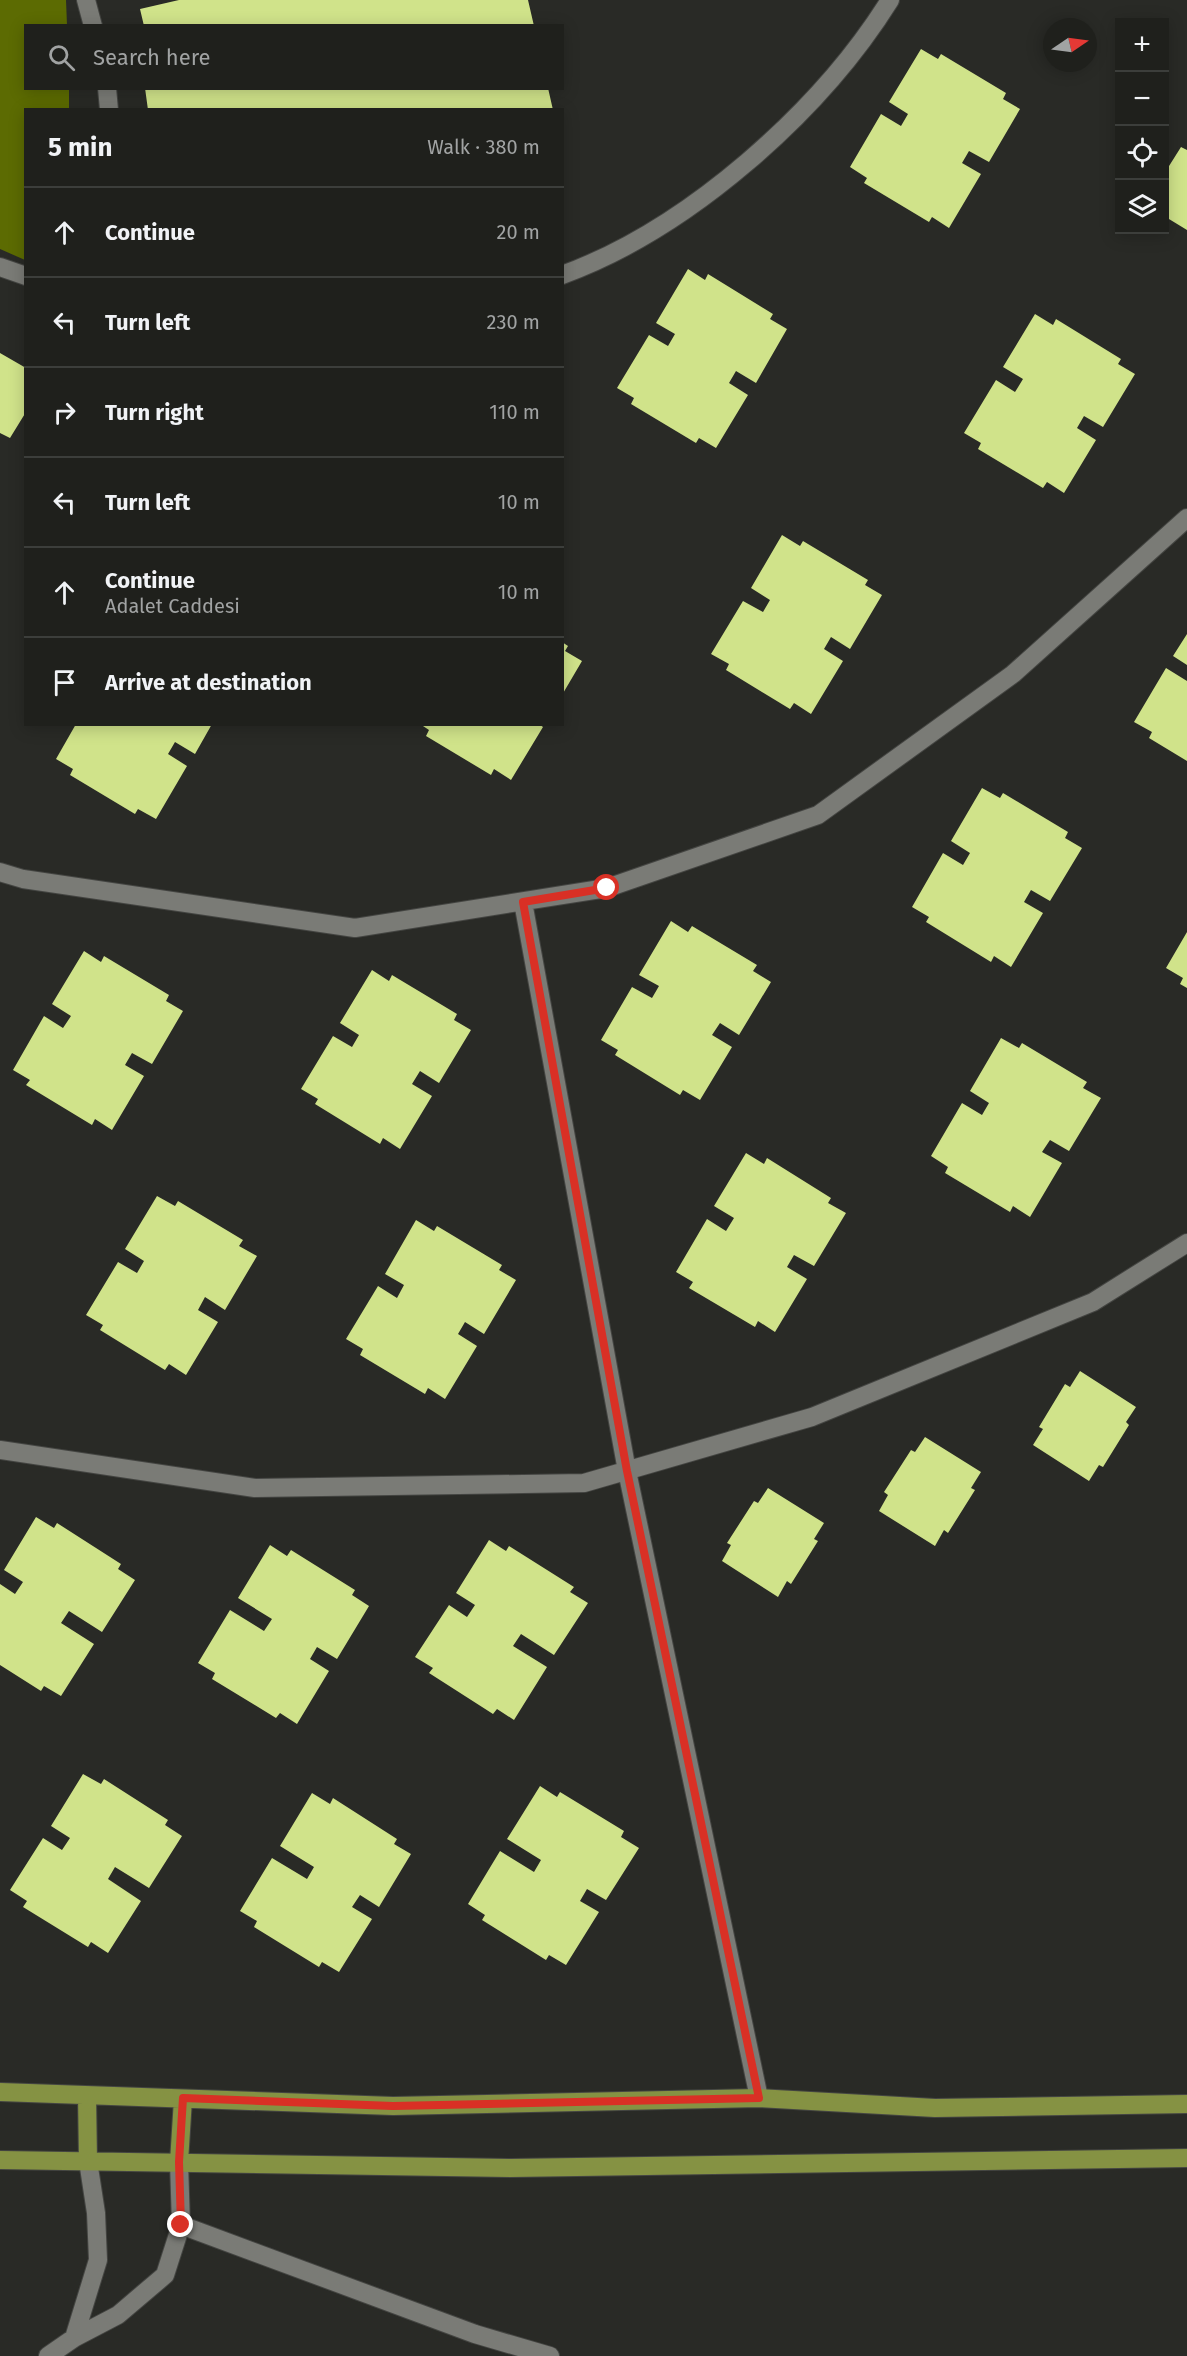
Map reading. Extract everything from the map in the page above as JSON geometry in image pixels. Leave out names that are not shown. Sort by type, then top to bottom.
[{"type":"main road","points":[[0,2092],[393,2106],[759,2098],[935,2108],[1187,2104]]},
{"type":"main road","points":[[87,2096],[88,2161]]},
{"type":"main road","points":[[179,2162],[183,2098]]},
{"type":"main road","points":[[0,2160],[510,2168],[1187,2158]]},
{"type":"street","points":[[86,0],[92,24]]},
{"type":"street","points":[[564,274],[662,225],[731,177],[807,107],[874,26],[890,0]]},
{"type":"street","points":[[106,90],[108,108]]},
{"type":"street","points":[[0,267],[24,275]]},
{"type":"street","points":[[0,872],[23,879],[355,928],[607,888],[818,815],[1013,674],[1187,518]]},
{"type":"street","points":[[523,902],[627,1471],[759,2098]]},
{"type":"street","points":[[0,1450],[255,1488],[585,1483],[812,1417],[1093,1302],[1187,1243]]},
{"type":"street","points":[[75,2338],[98,2260],[96,2213],[88,2161]]},
{"type":"street","points":[[48,2356],[75,2338],[118,2315],[165,2275],[181,2225],[179,2162]]},
{"type":"street","points":[[181,2225],[475,2334],[550,2356]]},
{"type":"green space","points":[[0,0],[66,0],[67,24],[24,24],[24,90],[69,90],[69,108],[24,108],[24,260],[0,249]]},
{"type":"building","points":[[179,0],[528,0],[534,24],[144,24],[140,9]]},
{"type":"building","points":[[921,49],[938,59],[941,54],[1006,93],[1003,99],[1020,109],[989,162],[969,151],[962,163],[981,174],[949,228],[932,217],[929,222],[864,183],[867,178],[850,167],[881,114],[901,126],[908,114],[889,102]]},
{"type":"building","points":[[145,90],[548,90],[553,108],[148,108]]},
{"type":"building","points":[[1181,147],[1187,150],[1187,230],[1169,219],[1169,166]]},
{"type":"building","points":[[688,269],[705,280],[708,274],[773,314],[770,319],[787,329],[756,383],[736,371],[729,383],[748,395],[716,448],[699,438],[696,443],[631,404],[634,398],[617,388],[649,335],[668,346],[675,334],[656,323]]},
{"type":"building","points":[[1035,314],[1053,325],[1056,319],[1121,359],[1118,364],[1135,374],[1103,427],[1084,416],[1077,428],[1096,440],[1064,493],[1047,482],[1043,488],[978,449],[981,443],[964,433],[996,380],[1015,392],[1023,379],[1003,367]]},
{"type":"building","points":[[0,353],[24,367],[24,415],[10,438],[0,433]]},
{"type":"building","points":[[782,535],[800,546],[803,541],[868,580],[865,585],[882,595],[850,649],[831,637],[824,649],[843,661],[811,714],[794,703],[790,709],[726,670],[729,664],[711,654],[743,601],[763,612],[770,600],[751,588]]},
{"type":"building","points":[[1187,634],[1187,665],[1173,656]]},
{"type":"building","points":[[564,643],[568,646],[565,651],[582,661],[564,692]]},
{"type":"building","points":[[1166,668],[1187,681],[1187,761],[1149,738],[1152,732],[1134,722]]},
{"type":"building","points":[[75,726],[211,726],[195,754],[175,742],[168,754],[187,766],[156,819],[138,809],[135,814],[70,775],[73,769],[56,759]]},
{"type":"building","points":[[423,726],[543,727],[511,780],[494,769],[491,775],[426,736],[429,730]]},
{"type":"building","points":[[982,788],[1000,798],[1003,793],[1068,832],[1065,838],[1082,848],[1050,901],[1031,890],[1024,902],[1043,913],[1011,967],[994,956],[991,962],[926,922],[929,917],[912,907],[943,853],[963,865],[970,853],[951,841]]},
{"type":"building","points":[[671,921],[688,932],[692,926],[757,965],[753,971],[771,982],[739,1035],[720,1023],[712,1035],[732,1047],[700,1100],[683,1090],[680,1095],[615,1055],[618,1050],[601,1040],[632,987],[652,998],[659,986],[639,975]]},
{"type":"building","points":[[1187,932],[1187,988],[1180,984],[1183,978],[1166,968]]},
{"type":"building","points":[[84,951],[101,962],[104,956],[169,995],[166,1001],[183,1011],[152,1064],[132,1053],[125,1065],[144,1076],[112,1130],[95,1119],[92,1125],[26,1085],[30,1080],[13,1070],[44,1016],[63,1028],[71,1016],[52,1004]]},
{"type":"building","points":[[372,970],[389,981],[392,975],[457,1014],[454,1020],[471,1030],[439,1083],[420,1071],[412,1084],[432,1096],[400,1149],[383,1138],[380,1144],[315,1104],[318,1099],[301,1089],[333,1036],[352,1047],[359,1035],[340,1023]]},
{"type":"building","points":[[1001,1038],[1019,1048],[1022,1043],[1087,1082],[1083,1088],[1101,1098],[1069,1151],[1050,1140],[1042,1152],[1062,1163],[1030,1217],[1013,1206],[1010,1212],[945,1173],[948,1167],[931,1156],[962,1103],[982,1115],[989,1103],[970,1091]]},
{"type":"building","points":[[746,1153],[764,1164],[767,1158],[831,1198],[828,1203],[846,1213],[814,1266],[794,1255],[787,1267],[807,1279],[775,1332],[758,1321],[755,1327],[689,1288],[693,1282],[676,1272],[707,1219],[726,1231],[734,1218],[714,1206]]},
{"type":"building","points":[[157,1196],[175,1206],[178,1201],[243,1240],[239,1246],[257,1256],[225,1310],[205,1297],[198,1310],[218,1322],[186,1375],[169,1364],[165,1370],[100,1330],[103,1325],[86,1315],[118,1262],[137,1273],[144,1261],[125,1249]]},
{"type":"building","points":[[416,1220],[434,1231],[437,1226],[502,1265],[499,1270],[516,1280],[484,1334],[465,1322],[458,1334],[477,1346],[445,1399],[428,1388],[425,1394],[360,1355],[363,1349],[346,1339],[378,1286],[397,1298],[404,1285],[385,1274]]},
{"type":"building","points":[[1080,1371],[1136,1407],[1126,1422],[1129,1425],[1103,1467],[1099,1465],[1089,1481],[1033,1445],[1043,1429],[1039,1427],[1065,1384],[1070,1387]]},
{"type":"building","points":[[925,1437],[981,1472],[971,1488],[975,1490],[948,1533],[944,1530],[935,1546],[879,1511],[888,1495],[884,1492],[911,1450],[915,1452]]},
{"type":"building","points":[[768,1488],[824,1523],[814,1539],[818,1541],[791,1584],[787,1581],[778,1597],[722,1561],[731,1545],[727,1543],[754,1501],[758,1503]]},
{"type":"building","points":[[36,1517],[54,1528],[57,1523],[121,1564],[118,1569],[135,1580],[102,1632],[69,1611],[61,1623],[94,1644],[61,1696],[44,1686],[41,1691],[0,1665],[0,1584],[15,1594],[23,1582],[4,1570]]},
{"type":"building","points":[[489,1540],[506,1551],[509,1546],[574,1587],[570,1592],[588,1603],[554,1655],[521,1634],[513,1646],[547,1667],[514,1720],[497,1709],[493,1714],[429,1673],[433,1668],[415,1657],[449,1605],[467,1617],[475,1605],[456,1593]]},
{"type":"building","points":[[270,1545],[287,1556],[291,1550],[355,1590],[352,1595],[369,1606],[337,1659],[317,1647],[310,1659],[329,1671],[297,1724],[280,1713],[276,1718],[212,1679],[215,1673],[198,1663],[230,1610],[264,1631],[272,1619],[238,1598]]},
{"type":"building","points":[[83,1774],[101,1784],[104,1779],[168,1820],[165,1825],[182,1836],[149,1888],[115,1867],[108,1879],[141,1901],[108,1953],[91,1942],[88,1947],[23,1907],[27,1901],[10,1890],[43,1838],[62,1850],[70,1838],[51,1826]]},
{"type":"building","points":[[540,1786],[557,1797],[560,1792],[624,1831],[621,1837],[639,1848],[606,1900],[587,1889],[580,1901],[599,1912],[566,1965],[549,1955],[546,1960],[482,1920],[485,1915],[468,1904],[500,1851],[534,1872],[541,1860],[507,1839]]},
{"type":"building","points":[[312,1793],[330,1804],[333,1798],[397,1839],[394,1844],[411,1854],[379,1907],[360,1895],[352,1907],[372,1919],[339,1972],[322,1962],[319,1967],[254,1927],[257,1921],[240,1911],[272,1858],[307,1879],[314,1867],[280,1846]]},
{"type":"route","points":[[181,2225],[179,2162],[183,2098],[393,2106],[759,2098],[627,1471],[523,902],[607,888]]}]
